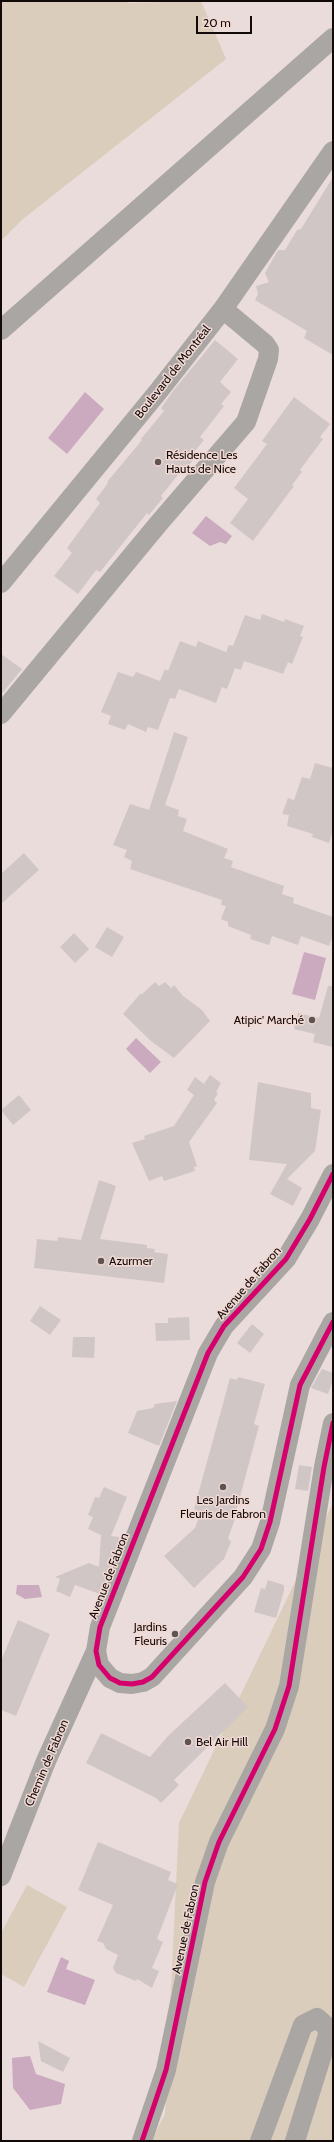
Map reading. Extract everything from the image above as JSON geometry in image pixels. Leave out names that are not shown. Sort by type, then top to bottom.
[{"type":"street","points":[[1,330],[333,38]]},
{"type":"street","name":"Boulevard de Montréal","points":[[1,583],[157,394],[223,309],[333,151]]},
{"type":"street","points":[[1,714],[246,422],[268,359],[269,350],[223,309]]},
{"type":"street","name":"Avenue de Fabron","points":[[96,1652],[99,1631],[105,1612],[208,1353],[224,1326],[286,1258],[310,1219],[333,1174]]},
{"type":"street","points":[[96,1652],[99,1665],[110,1678],[120,1683],[143,1682],[152,1677],[243,1577],[262,1550],[270,1522],[300,1385],[333,1322]]},
{"type":"street","name":"Avenue de Fabron","points":[[142,2141],[166,2070],[205,1882],[219,1842],[275,1729],[289,1686],[324,1467],[333,1423]]},
{"type":"street","name":"Chemin de Fabron","points":[[1,1876],[46,1761],[96,1652]]},
{"type":"street","points":[[260,2141],[303,2025],[317,2018],[327,2027],[328,2035],[295,2141]]},
{"type":"shaded area","points":[[1,1],[127,1],[128,3],[201,1],[226,59],[23,219],[1,241]]},
{"type":"shaded area","points":[[85,392],[104,409],[67,454],[48,438]]},
{"type":"shaded area","points":[[206,516],[232,536],[226,544],[220,542],[210,546],[192,533]]},
{"type":"shaded area","points":[[304,952],[326,958],[315,1000],[292,994]]},
{"type":"shaded area","points":[[136,1038],[161,1062],[150,1073],[126,1049]]},
{"type":"shaded area","points":[[333,1503],[333,2141],[151,2141],[165,2114],[179,1823]]},
{"type":"shaded area","points":[[17,1585],[39,1585],[42,1597],[25,1599],[16,1594]]},
{"type":"shaded area","points":[[27,1885],[67,1907],[24,1987],[1,1974],[1,1933]]},
{"type":"shaded area","points":[[61,1957],[69,1961],[66,1969],[95,1980],[85,2005],[47,1992]]},
{"type":"shaded area","points":[[30,2056],[36,2074],[65,2084],[61,2104],[30,2110],[13,2088],[12,2058]]},
{"type":"building","points":[[333,177],[333,355],[304,338],[307,331],[255,300],[258,294],[256,286],[269,282],[265,273],[278,250],[285,250],[297,230],[301,229]]},
{"type":"building","name":"Résidence Les Hauts de Nice","points":[[215,340],[238,359],[220,382],[231,392],[221,404],[224,406],[200,437],[204,440],[194,452],[197,455],[183,473],[181,471],[161,496],[163,498],[149,515],[147,513],[100,572],[96,570],[78,594],[54,576],[72,553],[67,548],[100,503],[96,499],[108,483],[107,482],[164,411],[161,408],[173,391]]},
{"type":"building","points":[[294,397],[330,424],[320,437],[323,439],[300,470],[302,472],[292,485],[294,486],[253,541],[230,523],[248,499],[234,488],[267,444],[262,441]]},
{"type":"building","points":[[262,614],[284,622],[285,619],[304,626],[300,636],[303,637],[292,664],[288,662],[283,674],[244,661],[241,670],[235,668],[227,689],[222,687],[216,703],[179,689],[175,699],[170,698],[158,730],[148,727],[146,732],[128,724],[125,730],[108,724],[111,716],[101,712],[118,672],[133,677],[136,672],[160,681],[165,669],[168,671],[180,641],[196,647],[198,641],[226,652],[229,645],[233,646],[245,615],[260,620]]},
{"type":"building","points":[[1,654],[22,669],[1,695]]},
{"type":"building","points":[[174,732],[188,737],[165,805],[179,810],[178,816],[187,819],[183,831],[228,849],[224,858],[233,861],[231,867],[284,886],[282,894],[294,898],[293,903],[333,917],[333,936],[329,946],[301,936],[298,945],[272,936],[269,945],[250,939],[251,935],[228,926],[228,922],[221,919],[226,906],[221,905],[222,900],[130,869],[132,861],[124,857],[127,850],[113,845],[130,804],[149,810]]},
{"type":"building","points":[[315,763],[333,768],[333,831],[329,843],[312,837],[313,834],[287,826],[289,815],[282,814],[288,798],[294,800],[302,777],[310,779]]},
{"type":"building","points":[[24,853],[39,870],[1,904],[1,874]]},
{"type":"building","points":[[107,927],[124,937],[112,957],[95,947]]},
{"type":"building","points":[[74,933],[89,949],[75,963],[60,947]]},
{"type":"building","points":[[155,982],[159,986],[165,982],[171,988],[174,985],[183,996],[202,1010],[210,1021],[174,1058],[151,1041],[123,1014],[140,994],[142,994]]},
{"type":"building","name":"Atipic' Marché","points":[[328,986],[333,986],[333,1047],[313,1042],[315,1034],[294,1029],[298,1013],[319,1018]]},
{"type":"building","points":[[210,1075],[221,1083],[214,1100],[217,1103],[189,1142],[197,1166],[194,1167],[195,1171],[164,1181],[162,1176],[149,1181],[132,1143],[145,1139],[144,1136],[174,1126],[194,1095],[187,1090],[195,1077],[204,1084]]},
{"type":"building","points":[[258,1082],[311,1093],[311,1108],[321,1110],[315,1151],[287,1179],[302,1188],[293,1206],[270,1194],[287,1164],[249,1160]]},
{"type":"building","points":[[19,1095],[31,1110],[13,1125],[1,1110]]},
{"type":"building","name":"Azurmer","points":[[99,1180],[116,1186],[100,1239],[147,1245],[147,1248],[155,1249],[154,1252],[168,1254],[164,1283],[34,1268],[37,1239],[57,1241],[58,1237],[81,1240]]},
{"type":"building","points":[[40,1306],[61,1320],[50,1335],[30,1321]]},
{"type":"building","points":[[189,1317],[190,1340],[156,1341],[155,1323],[168,1323],[168,1318]]},
{"type":"building","points":[[252,1324],[264,1334],[250,1353],[237,1343]]},
{"type":"building","points":[[73,1337],[95,1337],[94,1358],[72,1357]]},
{"type":"building","points":[[322,1369],[333,1373],[333,1380],[328,1394],[311,1388]]},
{"type":"building","name":"Les Jardins Fleuris de Fabron","points":[[238,1377],[265,1384],[254,1424],[259,1426],[235,1519],[228,1538],[231,1542],[224,1559],[194,1588],[164,1556],[195,1528],[201,1512],[194,1509],[230,1378],[237,1380]]},
{"type":"building","points":[[177,1401],[159,1446],[128,1433],[137,1411],[153,1408],[155,1404]]},
{"type":"building","points":[[299,1465],[312,1467],[308,1491],[295,1489]]},
{"type":"building","points":[[104,1487],[127,1497],[111,1536],[119,1537],[118,1550],[99,1596],[97,1593],[75,1585],[70,1597],[56,1591],[60,1579],[55,1577],[89,1563],[99,1567],[101,1535],[88,1529],[93,1517],[88,1515],[95,1497],[99,1498]]},
{"type":"building","points":[[268,1580],[284,1585],[284,1591],[276,1618],[254,1612],[261,1588],[265,1589]]},
{"type":"building","points":[[18,1620],[50,1634],[16,1716],[1,1710],[1,1661]]},
{"type":"building","name":"Bel Air Hill","points":[[225,1683],[248,1707],[174,1780],[179,1785],[161,1803],[156,1798],[86,1763],[101,1733],[150,1757],[168,1736]]},
{"type":"building","points":[[98,1842],[171,1872],[168,1880],[178,1884],[157,1939],[163,1942],[152,1968],[159,1971],[152,1988],[137,1979],[136,1981],[116,1973],[113,1968],[118,1955],[106,1949],[103,1943],[97,1941],[113,1905],[78,1890]]},
{"type":"building","points":[[38,2041],[70,2058],[63,2072],[41,2061]]},
{"type":"cycle path","points":[[333,1174],[310,1219],[286,1259],[224,1326],[208,1353],[100,1627],[96,1651],[99,1665],[110,1678],[120,1683],[132,1684],[143,1682],[152,1677],[243,1577],[261,1549],[270,1522],[300,1385],[333,1322]]},
{"type":"cycle path","points":[[142,2141],[166,2070],[205,1882],[219,1842],[275,1729],[289,1686],[324,1467],[333,1423]]},
{"type":"place","name":"Résidence Les Hauts de Nice","points":[[158,462]]},
{"type":"place","name":"Atipic' Marché","points":[[312,1020]]},
{"type":"place","name":"Azurmer","points":[[101,1261]]},
{"type":"place","name":"Les Jardins Fleuris de Fabron","points":[[223,1487]]},
{"type":"place","name":"Jardins Fleuris","points":[[175,1634]]},
{"type":"place","name":"Bel Air Hill","points":[[188,1742]]}]
